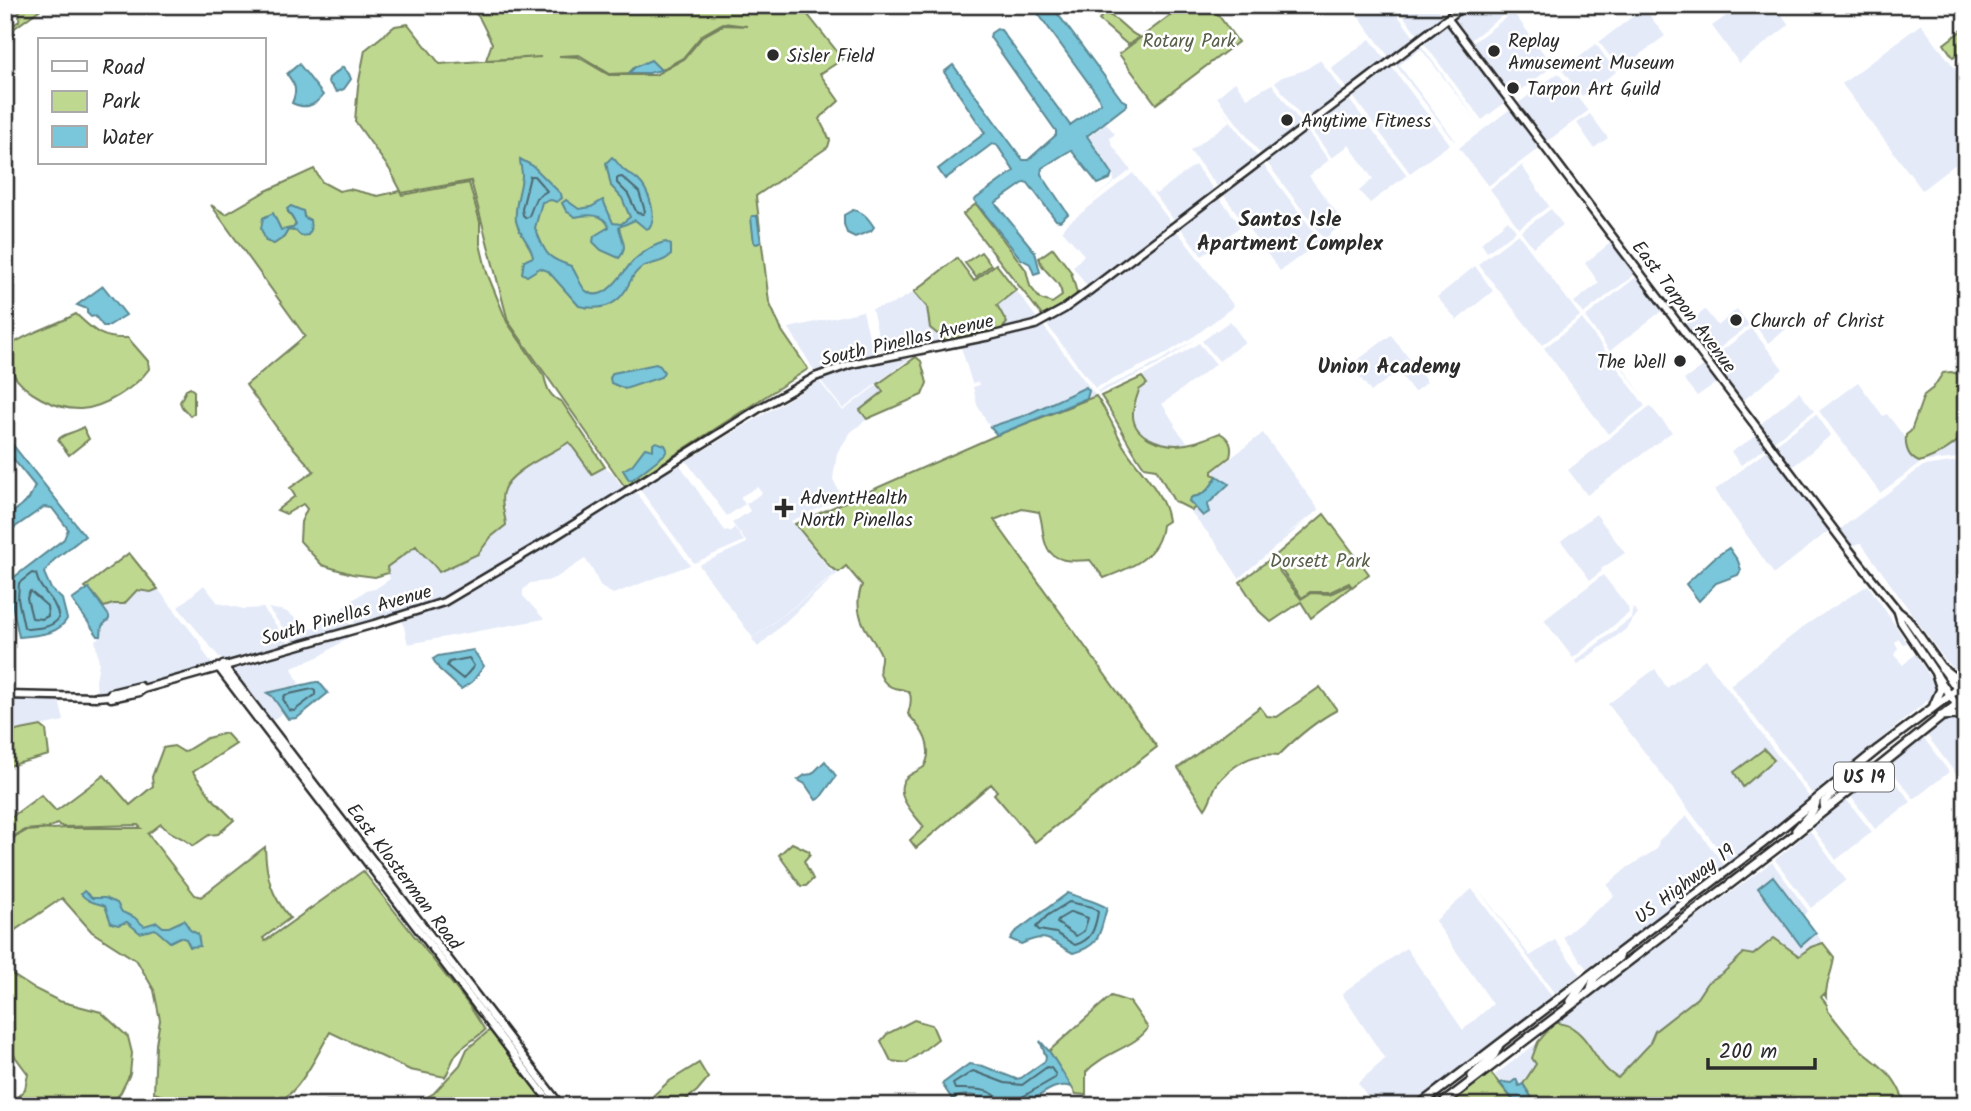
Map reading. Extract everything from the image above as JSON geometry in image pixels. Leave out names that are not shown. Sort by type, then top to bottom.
[{"type":"highway","points":[[1932,708],[1941,689],[1939,671],[1966,680]]},
{"type":"highway","name":"US Highway 19","points":[[1421,1104],[1816,802],[1966,680]]},
{"type":"highway","name":"US Highway 19","points":[[1439,1106],[1789,839],[1940,716],[1965,699]]},
{"type":"highway","points":[[1940,716],[1957,715],[1966,720]]},
{"type":"highway","points":[[1825,810],[1826,801],[1848,775]]},
{"type":"highway","points":[[1789,839],[1814,810],[1816,802]]},
{"type":"highway","points":[[1591,989],[1594,978],[1615,962],[1628,946]]},
{"type":"highway","points":[[1567,1008],[1587,977]]},
{"type":"highway","points":[[1512,1050],[1512,1041],[1529,1022]]},
{"type":"highway","points":[[1462,1088],[1497,1052],[1499,1045]]},
{"type":"main road","name":"South Pinellas Avenue","points":[[5,695],[71,698],[108,696],[140,686],[143,689],[394,619],[444,602],[601,509],[808,380],[832,370],[877,358],[990,337],[1042,321],[1098,285],[1465,5]]},
{"type":"main road","name":"East Tarpon Avenue","points":[[1448,19],[1898,611],[1907,618],[1966,720]]},
{"type":"main road","name":"East Klosterman Road","points":[[220,666],[552,1106]]},
{"type":"main road","name":"East Klosterman Road","points":[[220,666],[561,1106]]},
{"type":"main road","name":"East Tarpon Avenue","points":[[1939,671],[1965,699]]},
{"type":"shaded area","points":[[1368,5],[1390,5],[1417,41],[1392,61],[1357,14]]},
{"type":"shaded area","points":[[1395,5],[1435,5],[1445,19],[1421,39]]},
{"type":"shaded area","points":[[1468,5],[1508,5],[1511,9],[1468,42],[1451,20]]},
{"type":"shaded area","points":[[1741,5],[1775,5],[1789,25],[1739,63],[1712,26]]},
{"type":"shaded area","points":[[1644,8],[1665,36],[1620,69],[1599,42]]},
{"type":"shaded area","points":[[1513,12],[1553,66],[1511,98],[1470,45]]},
{"type":"shaded area","points":[[1448,22],[1507,101],[1482,120],[1423,42]]},
{"type":"shaded area","points":[[1921,24],[1966,83],[1966,156],[1922,190],[1842,84]]},
{"type":"shaded area","points":[[1370,39],[1388,63],[1349,92],[1331,68]]},
{"type":"shaded area","points":[[1420,44],[1479,123],[1421,49],[1399,65],[1454,141],[1394,63]]},
{"type":"shaded area","points":[[1596,44],[1616,72],[1582,96],[1562,70]]},
{"type":"shaded area","points":[[1320,60],[1346,95],[1307,124],[1275,82],[1305,70]]},
{"type":"shaded area","points":[[1391,66],[1450,144],[1410,173],[1352,95]]},
{"type":"shaded area","points":[[1558,73],[1588,111],[1545,143],[1516,105]]},
{"type":"shaded area","points":[[1235,82],[1247,98],[1272,84],[1304,127],[1263,157],[1217,97]]},
{"type":"shaded area","points":[[1348,98],[1407,175],[1370,203],[1359,191],[1373,179],[1349,145],[1332,158],[1309,127]]},
{"type":"shaded area","points":[[1214,99],[1260,160],[1220,190],[1190,151],[1230,121]]},
{"type":"shaded area","points":[[1513,107],[1542,146],[1488,186],[1459,148]]},
{"type":"shaded area","points":[[1590,114],[1608,138],[1594,148],[1577,123]]},
{"type":"shaded area","points":[[1106,123],[1115,134],[1110,138],[1112,145],[1131,170],[1089,202],[1114,182],[1113,172],[1089,137]]},
{"type":"shaded area","points":[[1306,130],[1329,160],[1309,176],[1344,223],[1324,239],[1265,160]]},
{"type":"shaded area","points":[[1262,163],[1321,241],[1280,271],[1222,193]]},
{"type":"shaded area","points":[[1524,164],[1522,166],[1549,206],[1519,228],[1490,189]]},
{"type":"shaded area","points":[[1195,165],[1216,193],[1176,223],[1152,191],[1156,194]]},
{"type":"shaded area","points":[[1133,173],[1173,225],[1089,289],[1073,267],[1084,255],[1062,230]]},
{"type":"shaded area","points":[[1218,196],[1241,226],[1202,256],[1179,226]]},
{"type":"shaded area","points":[[1551,209],[1563,225],[1533,247],[1521,231]]},
{"type":"shaded area","points":[[1508,220],[1516,231],[1487,252],[1481,243]]},
{"type":"shaded area","points":[[1175,228],[1234,306],[1196,335],[1160,357],[1095,388],[1045,322]]},
{"type":"shaded area","points":[[1518,234],[1580,316],[1542,345],[1478,264]]},
{"type":"shaded area","points":[[1613,241],[1637,273],[1583,314],[1574,302],[1599,283],[1585,263]]},
{"type":"shaded area","points":[[1475,266],[1493,291],[1457,320],[1437,297]]},
{"type":"shaded area","points":[[1639,275],[1664,309],[1611,350],[1644,398],[1585,317]]},
{"type":"shaded area","points":[[1016,290],[1039,321],[958,341],[958,338],[1001,330],[1006,318],[997,305]]},
{"type":"shaded area","points":[[914,292],[927,307],[930,328],[946,343],[883,355],[872,309],[893,304]]},
{"type":"shaded area","points":[[1737,309],[1749,325],[1707,358],[1683,327],[1705,310],[1718,326]]},
{"type":"shaded area","points":[[863,311],[874,357],[816,374],[789,328]]},
{"type":"shaded area","points":[[1772,312],[1786,329],[1768,343],[1755,325]]},
{"type":"shaded area","points":[[1582,319],[1645,406],[1608,434],[1544,348]]},
{"type":"shaded area","points":[[1230,321],[1245,342],[1219,361],[1202,341]]},
{"type":"shaded area","points":[[1042,324],[1096,396],[1087,398],[1082,389],[1026,415],[990,427],[977,405],[973,387],[979,385],[978,382],[972,383],[960,344]]},
{"type":"shaded area","points":[[1751,328],[1783,369],[1741,402],[1709,361]]},
{"type":"shaded area","points":[[1391,335],[1427,382],[1414,392],[1398,371],[1371,392],[1351,365]]},
{"type":"shaded area","points":[[1196,339],[1158,365],[1099,393],[1097,391],[1146,369]]},
{"type":"shaded area","points":[[1199,343],[1216,364],[1162,404],[1174,426],[1188,443],[1176,445],[1153,441],[1137,429],[1133,419],[1140,390],[1147,384],[1142,377]]},
{"type":"shaded area","points":[[907,354],[909,359],[843,409],[818,377],[838,370]]},
{"type":"shaded area","points":[[1706,364],[1719,381],[1697,396],[1684,380]]},
{"type":"shaded area","name":"AdventHealth North Pinellas","points":[[819,381],[843,411],[878,384],[884,392],[861,410],[867,419],[851,432],[837,453],[833,479],[842,498],[791,521],[834,575],[753,638],[699,565],[747,543],[732,523],[750,511],[746,504],[762,493],[757,487],[740,497],[745,504],[727,516],[686,461]]},
{"type":"shaded area","points":[[1858,382],[1883,416],[1887,414],[1919,462],[1943,453],[1966,433],[1966,457],[1922,462],[1880,493],[1819,411]]},
{"type":"shaded area","points":[[1799,392],[1814,411],[1771,443],[1758,426]]},
{"type":"shaded area","points":[[1650,406],[1672,432],[1587,495],[1568,470]]},
{"type":"shaded area","points":[[1816,414],[1831,435],[1790,469],[1773,446]]},
{"type":"shaded area","points":[[1263,433],[1319,510],[1282,537],[1305,522],[1239,578],[1191,512],[1196,507],[1203,515],[1207,505],[1229,484],[1213,472]]},
{"type":"shaded area","points":[[1759,434],[1768,446],[1741,465],[1731,452]]},
{"type":"shaded area","points":[[569,442],[592,474],[605,467],[623,488],[627,489],[444,600],[357,627],[342,608],[365,591],[375,589],[390,579],[386,567],[416,546],[430,558],[468,559],[478,554],[491,537],[506,525],[503,490],[510,480]]},
{"type":"shaded area","points":[[1770,448],[1831,529],[1774,574],[1715,490]]},
{"type":"shaded area","points":[[1966,460],[1966,671],[1959,673],[1945,660],[1861,543],[1851,546],[1839,530],[1923,466]]},
{"type":"shaded area","points":[[678,462],[725,531],[731,533],[734,527],[744,541],[694,563],[638,487]]},
{"type":"shaded area","points":[[634,489],[690,565],[613,594],[601,587],[585,559],[557,577],[530,583],[523,590],[523,596],[544,619],[408,644],[402,619],[427,610]]},
{"type":"shaded area","points":[[1596,514],[1625,553],[1590,580],[1561,541],[1558,543]]},
{"type":"shaded area","points":[[831,568],[839,572],[758,647],[752,639],[834,576]]},
{"type":"shaded area","points":[[1603,575],[1628,607],[1629,613],[1573,658],[1544,620]]},
{"type":"shaded area","points":[[204,585],[218,603],[244,609],[263,608],[291,645],[224,663],[178,607]]},
{"type":"shaded area","points":[[1868,585],[1914,653],[1907,643],[1903,644],[1898,639],[1895,642],[1898,648],[1894,655],[1903,665],[1915,654],[1939,691],[1813,795],[1730,685],[1807,624]]},
{"type":"shaded area","points":[[142,589],[151,592],[158,589],[202,645],[203,651],[214,666],[138,688],[97,695],[99,662],[95,640],[102,635],[102,626],[109,616],[104,607],[128,600],[133,593]]},
{"type":"shaded area","points":[[1633,607],[1638,613],[1625,630],[1578,664],[1575,661],[1631,618]]},
{"type":"shaded area","points":[[268,608],[285,611],[312,629],[339,610],[353,628],[295,644]]},
{"type":"shaded area","points":[[368,628],[350,636],[322,655],[292,668],[299,684],[267,693],[272,696],[282,713],[270,723],[227,666]]},
{"type":"shaded area","points":[[1705,659],[1810,798],[1729,863],[1608,704],[1655,669],[1667,688]]},
{"type":"shaded area","points":[[5,697],[59,700],[64,721],[5,733]]},
{"type":"shaded area","points":[[1945,719],[1960,719],[1966,723],[1966,774],[1959,778],[1926,734]]},
{"type":"shaded area","points":[[1923,737],[1949,772],[1914,799],[1888,766]]},
{"type":"shaded area","points":[[1885,768],[1911,802],[1875,829],[1851,797]]},
{"type":"shaded area","points":[[1847,800],[1872,832],[1836,860],[1813,828]]},
{"type":"shaded area","points":[[1687,816],[1725,866],[1587,969],[1563,937],[1614,896],[1607,885],[1627,868],[1657,849],[1659,840]]},
{"type":"shaded area","points":[[1810,831],[1846,880],[1811,908],[1775,860]]},
{"type":"shaded area","points":[[1772,862],[1808,911],[1803,916],[1773,876],[1801,946],[1816,933],[1823,943],[1811,947],[1799,956],[1774,938],[1753,955],[1744,953],[1723,973],[1707,983],[1697,998],[1655,1031],[1649,1045],[1618,1078],[1607,1073],[1584,1039],[1555,1022]]},
{"type":"shaded area","points":[[1476,886],[1530,956],[1555,940],[1580,974],[1555,994]]},
{"type":"shaded area","points":[[1472,889],[1552,996],[1409,1106],[1371,1106],[1373,1104],[1358,1083],[1385,1059],[1342,994],[1406,948],[1463,1030],[1493,1004],[1435,921]]},
{"type":"shaded area","points":[[1538,1042],[1532,1058],[1536,1064],[1523,1084],[1509,1091],[1495,1075]]},
{"type":"green space","points":[[20,5],[46,5],[5,35],[5,31],[19,21]]},
{"type":"green space","points":[[466,5],[800,5],[843,59],[820,74],[839,101],[819,119],[830,140],[828,147],[756,196],[769,302],[782,331],[808,369],[625,487],[508,321],[471,181],[402,193],[390,170],[355,121],[365,50],[395,26],[408,24],[440,64],[541,57],[486,60],[492,43],[479,17]],"holes":[[[723,23],[747,26],[723,25],[703,36],[684,59],[655,75],[609,75],[578,57],[559,56],[579,55],[610,74],[629,73],[635,67],[656,66],[661,70],[683,58],[702,35]]]},
{"type":"green space","name":"Rotary Park","points":[[1184,5],[1211,5],[1238,42],[1156,104],[1119,54]]},
{"type":"green space","points":[[1104,13],[1139,37],[1128,45],[1099,20]]},
{"type":"green space","points":[[1966,27],[1966,47],[1953,57],[1944,44]]},
{"type":"green space","points":[[314,169],[322,182],[339,191],[349,189],[378,196],[399,191],[402,195],[469,183],[480,222],[480,244],[487,273],[507,322],[544,376],[550,392],[562,402],[605,467],[592,474],[569,442],[522,470],[513,477],[503,492],[506,525],[491,537],[478,554],[439,572],[416,546],[387,567],[388,573],[375,577],[352,574],[322,565],[300,541],[301,522],[307,509],[303,504],[286,514],[277,510],[295,496],[290,488],[314,471],[283,436],[246,385],[305,336],[211,205],[226,214],[266,191]],"holes":[[[303,211],[304,217],[308,219],[296,231],[288,230],[284,237],[274,244],[266,241],[263,218],[273,214],[281,230],[293,228],[296,224],[288,212]]]},
{"type":"green space","points":[[976,204],[1026,270],[1030,286],[1040,299],[1052,303],[1062,296],[1059,285],[1044,269],[1039,258],[1053,248],[1071,272],[1077,293],[1074,297],[1044,318],[963,214]]},
{"type":"green space","points":[[981,252],[991,265],[976,277],[965,263]]},
{"type":"green space","points":[[957,258],[974,281],[996,264],[1016,290],[997,305],[1007,323],[1001,330],[945,340],[930,328],[927,307],[914,292]]},
{"type":"green space","points":[[76,314],[99,333],[128,338],[148,361],[149,369],[119,395],[100,405],[81,409],[62,407],[32,393],[17,380],[10,362],[11,345]]},
{"type":"green space","points":[[916,357],[921,361],[927,383],[922,395],[867,419],[860,410],[883,392],[878,384]]},
{"type":"green space","points":[[1943,373],[1966,376],[1966,433],[1944,451],[1919,462],[1908,451],[1906,435],[1911,431],[1924,395],[1933,388]]},
{"type":"green space","points":[[1142,377],[1147,384],[1139,390],[1133,414],[1135,424],[1143,435],[1177,445],[1194,443],[1220,433],[1230,443],[1230,457],[1212,471],[1212,474],[1217,476],[1212,484],[1189,501],[1196,507],[1192,510],[1174,501],[1156,469],[1144,467],[1101,396]]},
{"type":"green space","points":[[190,388],[194,391],[194,413],[190,416],[180,402]]},
{"type":"green space","points":[[1096,396],[1123,445],[1156,490],[1166,510],[1168,521],[1162,525],[1160,536],[1149,553],[1124,570],[1104,578],[1090,560],[1065,560],[1049,551],[1039,512],[1022,509],[994,520],[1157,747],[1035,842],[994,794],[997,791],[991,784],[916,848],[910,840],[924,827],[903,798],[902,785],[907,777],[924,767],[928,752],[922,732],[908,714],[910,696],[904,690],[888,685],[881,676],[881,655],[863,624],[859,611],[862,585],[846,566],[839,572],[831,568],[795,524],[997,435]]},
{"type":"green space","points":[[83,427],[89,439],[69,455],[58,440]]},
{"type":"green space","name":"Dorsett Park","points":[[1324,514],[1369,574],[1352,587],[1349,583],[1330,592],[1310,592],[1302,598],[1282,571],[1275,556]]},
{"type":"green space","points":[[129,553],[158,589],[151,592],[137,590],[124,604],[104,607],[85,587]]},
{"type":"green space","points":[[1274,556],[1280,572],[1301,599],[1311,593],[1330,594],[1349,585],[1351,587],[1311,618],[1301,602],[1271,622],[1259,611],[1240,582]]},
{"type":"green space","points":[[1320,687],[1337,710],[1306,730],[1279,755],[1261,755],[1237,765],[1217,784],[1205,809],[1178,768],[1260,707],[1267,716],[1277,717]]},
{"type":"green space","points":[[41,726],[46,730],[49,755],[5,767],[5,733]]},
{"type":"green space","points":[[226,733],[236,744],[193,772],[212,798],[234,820],[218,834],[209,835],[193,846],[161,824],[148,834],[195,895],[201,897],[265,847],[271,885],[290,918],[263,938],[265,941],[363,871],[468,1004],[485,1030],[458,1052],[445,1077],[410,1070],[330,1032],[305,1075],[287,1096],[252,1106],[185,1106],[185,1103],[154,1093],[160,1020],[154,990],[137,961],[92,932],[62,898],[5,937],[5,843],[26,831],[141,828],[138,825],[63,827],[57,824],[48,828],[25,830],[5,841],[5,811],[10,818],[41,795],[56,811],[104,775],[130,805],[153,786],[152,777],[163,748],[174,746],[184,752],[207,738]]},
{"type":"green space","points":[[1764,749],[1774,760],[1743,787],[1734,772]]},
{"type":"green space","points":[[792,843],[810,854],[804,861],[813,879],[806,886],[801,886],[779,855]]},
{"type":"green space","points":[[1774,938],[1799,956],[1811,947],[1823,943],[1834,957],[1826,997],[1824,994],[1821,997],[1828,1011],[1857,1046],[1889,1074],[1906,1106],[1537,1106],[1523,1084],[1536,1064],[1532,1058],[1538,1042],[1555,1022],[1578,1032],[1604,1067],[1618,1078],[1649,1045],[1655,1031],[1697,998],[1707,983],[1723,973],[1744,953],[1753,955]]},
{"type":"green space","points":[[5,970],[59,1001],[101,1012],[128,1037],[132,1053],[130,1074],[110,1106],[9,1106],[25,1089],[28,1074],[5,1043]]},
{"type":"green space","points":[[1111,996],[1130,1002],[1148,1028],[1136,1040],[1093,1065],[1086,1072],[1086,1095],[1076,1094],[1049,1051]]},
{"type":"green space","points":[[914,1020],[932,1025],[938,1039],[907,1063],[891,1061],[881,1041],[887,1034]]},
{"type":"green space","points":[[490,1030],[547,1106],[412,1106],[434,1093],[460,1065],[467,1049]]},
{"type":"green space","points":[[699,1063],[708,1078],[697,1091],[678,1106],[660,1106],[653,1096],[668,1082]]},
{"type":"green space","points":[[1490,1072],[1518,1106],[1446,1106]]},
{"type":"green space","points":[[344,1101],[372,1106],[300,1106]]},
{"type":"water","points":[[1032,5],[1051,5],[1122,100],[1127,102],[1127,105],[1087,136],[1112,173],[1110,179],[1098,184],[1071,150],[1042,168],[1041,174],[1068,214],[1060,221],[1056,220],[1025,182],[995,203],[1035,252],[1040,272],[1034,274],[1030,264],[1021,259],[974,200],[1014,171],[997,145],[992,144],[945,179],[938,169],[985,133],[944,72],[953,65],[1023,160],[1028,160],[1056,135],[1056,131],[990,37],[997,29],[1001,30],[1070,125],[1101,103]]},
{"type":"water","points":[[651,60],[661,70],[629,73],[635,67]]},
{"type":"water","points":[[299,64],[323,95],[309,106],[292,103],[295,87],[287,74]]},
{"type":"water","points":[[343,67],[351,79],[344,89],[337,92],[328,82],[329,78]]},
{"type":"water","points":[[612,157],[642,184],[649,197],[653,217],[652,223],[646,229],[635,220],[619,227],[624,250],[619,258],[601,250],[593,242],[594,236],[609,227],[607,222],[590,215],[575,217],[566,211],[562,203],[566,200],[579,209],[591,207],[603,200],[613,223],[621,224],[630,217],[622,198],[611,186],[606,163]]},
{"type":"water","points":[[520,159],[533,166],[561,194],[562,198],[557,202],[542,202],[535,228],[547,253],[571,266],[585,290],[592,294],[606,291],[633,261],[657,245],[666,242],[671,245],[671,255],[641,268],[616,301],[592,308],[579,306],[548,271],[540,268],[527,276],[522,273],[524,261],[533,257],[516,221],[522,176]]},
{"type":"water","points":[[291,206],[303,211],[304,217],[310,220],[311,230],[308,235],[301,236],[296,231],[288,230],[284,237],[274,244],[266,241],[261,229],[263,218],[273,213],[281,230],[293,228],[296,224],[287,209]]},
{"type":"water","points":[[853,210],[868,218],[874,227],[871,231],[855,237],[847,233],[844,215]]},
{"type":"water","points":[[752,216],[757,216],[761,242],[757,244],[754,243]]},
{"type":"water","points":[[103,286],[126,315],[108,326],[103,326],[95,316],[91,317],[87,313],[87,309],[77,305]]},
{"type":"water","points":[[656,364],[664,372],[661,377],[625,389],[611,383],[613,373]]},
{"type":"water","points":[[1086,387],[1089,391],[1087,398],[997,435],[990,427],[1026,415]]},
{"type":"water","points":[[5,435],[85,536],[54,560],[44,573],[51,589],[62,599],[67,619],[58,629],[39,635],[19,637],[11,599],[13,578],[64,539],[68,529],[52,508],[44,507],[5,534],[5,519],[29,499],[35,486],[5,449]]},
{"type":"water","points":[[656,442],[665,445],[665,454],[629,480],[623,470],[632,465],[645,448],[653,450],[653,444]]},
{"type":"water","points":[[1217,476],[1229,484],[1207,505],[1209,512],[1203,516],[1189,501],[1207,490]]},
{"type":"water","points":[[1729,548],[1741,570],[1738,575],[1716,583],[1699,601],[1686,584]]},
{"type":"water","points":[[89,588],[109,616],[102,626],[101,636],[98,636],[72,600]]},
{"type":"water","points":[[473,650],[484,666],[472,682],[461,689],[439,669],[433,659],[438,656]]},
{"type":"water","points":[[316,682],[328,693],[297,718],[288,719],[267,693]]},
{"type":"water","points":[[825,761],[836,776],[816,800],[805,784],[798,780],[812,774]]},
{"type":"water","points":[[1773,876],[1816,933],[1801,946],[1758,888]]},
{"type":"water","points":[[84,891],[92,898],[105,898],[117,903],[122,912],[134,917],[144,926],[157,922],[163,927],[169,927],[184,920],[190,930],[198,934],[200,946],[190,947],[186,939],[180,937],[170,942],[155,929],[140,933],[127,922],[118,925],[111,923],[105,906],[86,899],[81,894]]},
{"type":"water","points":[[1068,893],[1107,908],[1098,937],[1089,946],[1073,953],[1044,938],[1021,944],[1010,939],[1014,933]]},
{"type":"water","points":[[1040,1041],[1072,1087],[1058,1086],[1022,1105],[1013,1106],[970,1095],[952,1099],[942,1084],[969,1064],[983,1066],[1016,1079],[1021,1078],[1045,1061]]},
{"type":"water","points":[[1516,1079],[1519,1086],[1523,1084],[1537,1106],[1518,1106],[1500,1083],[1511,1083]]},
{"type":"place","name":"Replay Amusement Museum","points":[[1494,51]]},
{"type":"place","name":"Sisler Field","points":[[773,55]]},
{"type":"place","name":"Tarpon Art Guild","points":[[1513,88]]},
{"type":"place","name":"Anytime Fitness","points":[[1287,120]]},
{"type":"place","name":"Church of Christ","points":[[1736,320]]},
{"type":"place","name":"The Well","points":[[1680,361]]},
{"type":"place","name":"AdventHealth North Pinellas","points":[[784,508]]},
{"type":"district","name":"Santos Isle Apartment Complex","points":[[1290,231]]},
{"type":"district","name":"Union Academy","points":[[1389,366]]}]
